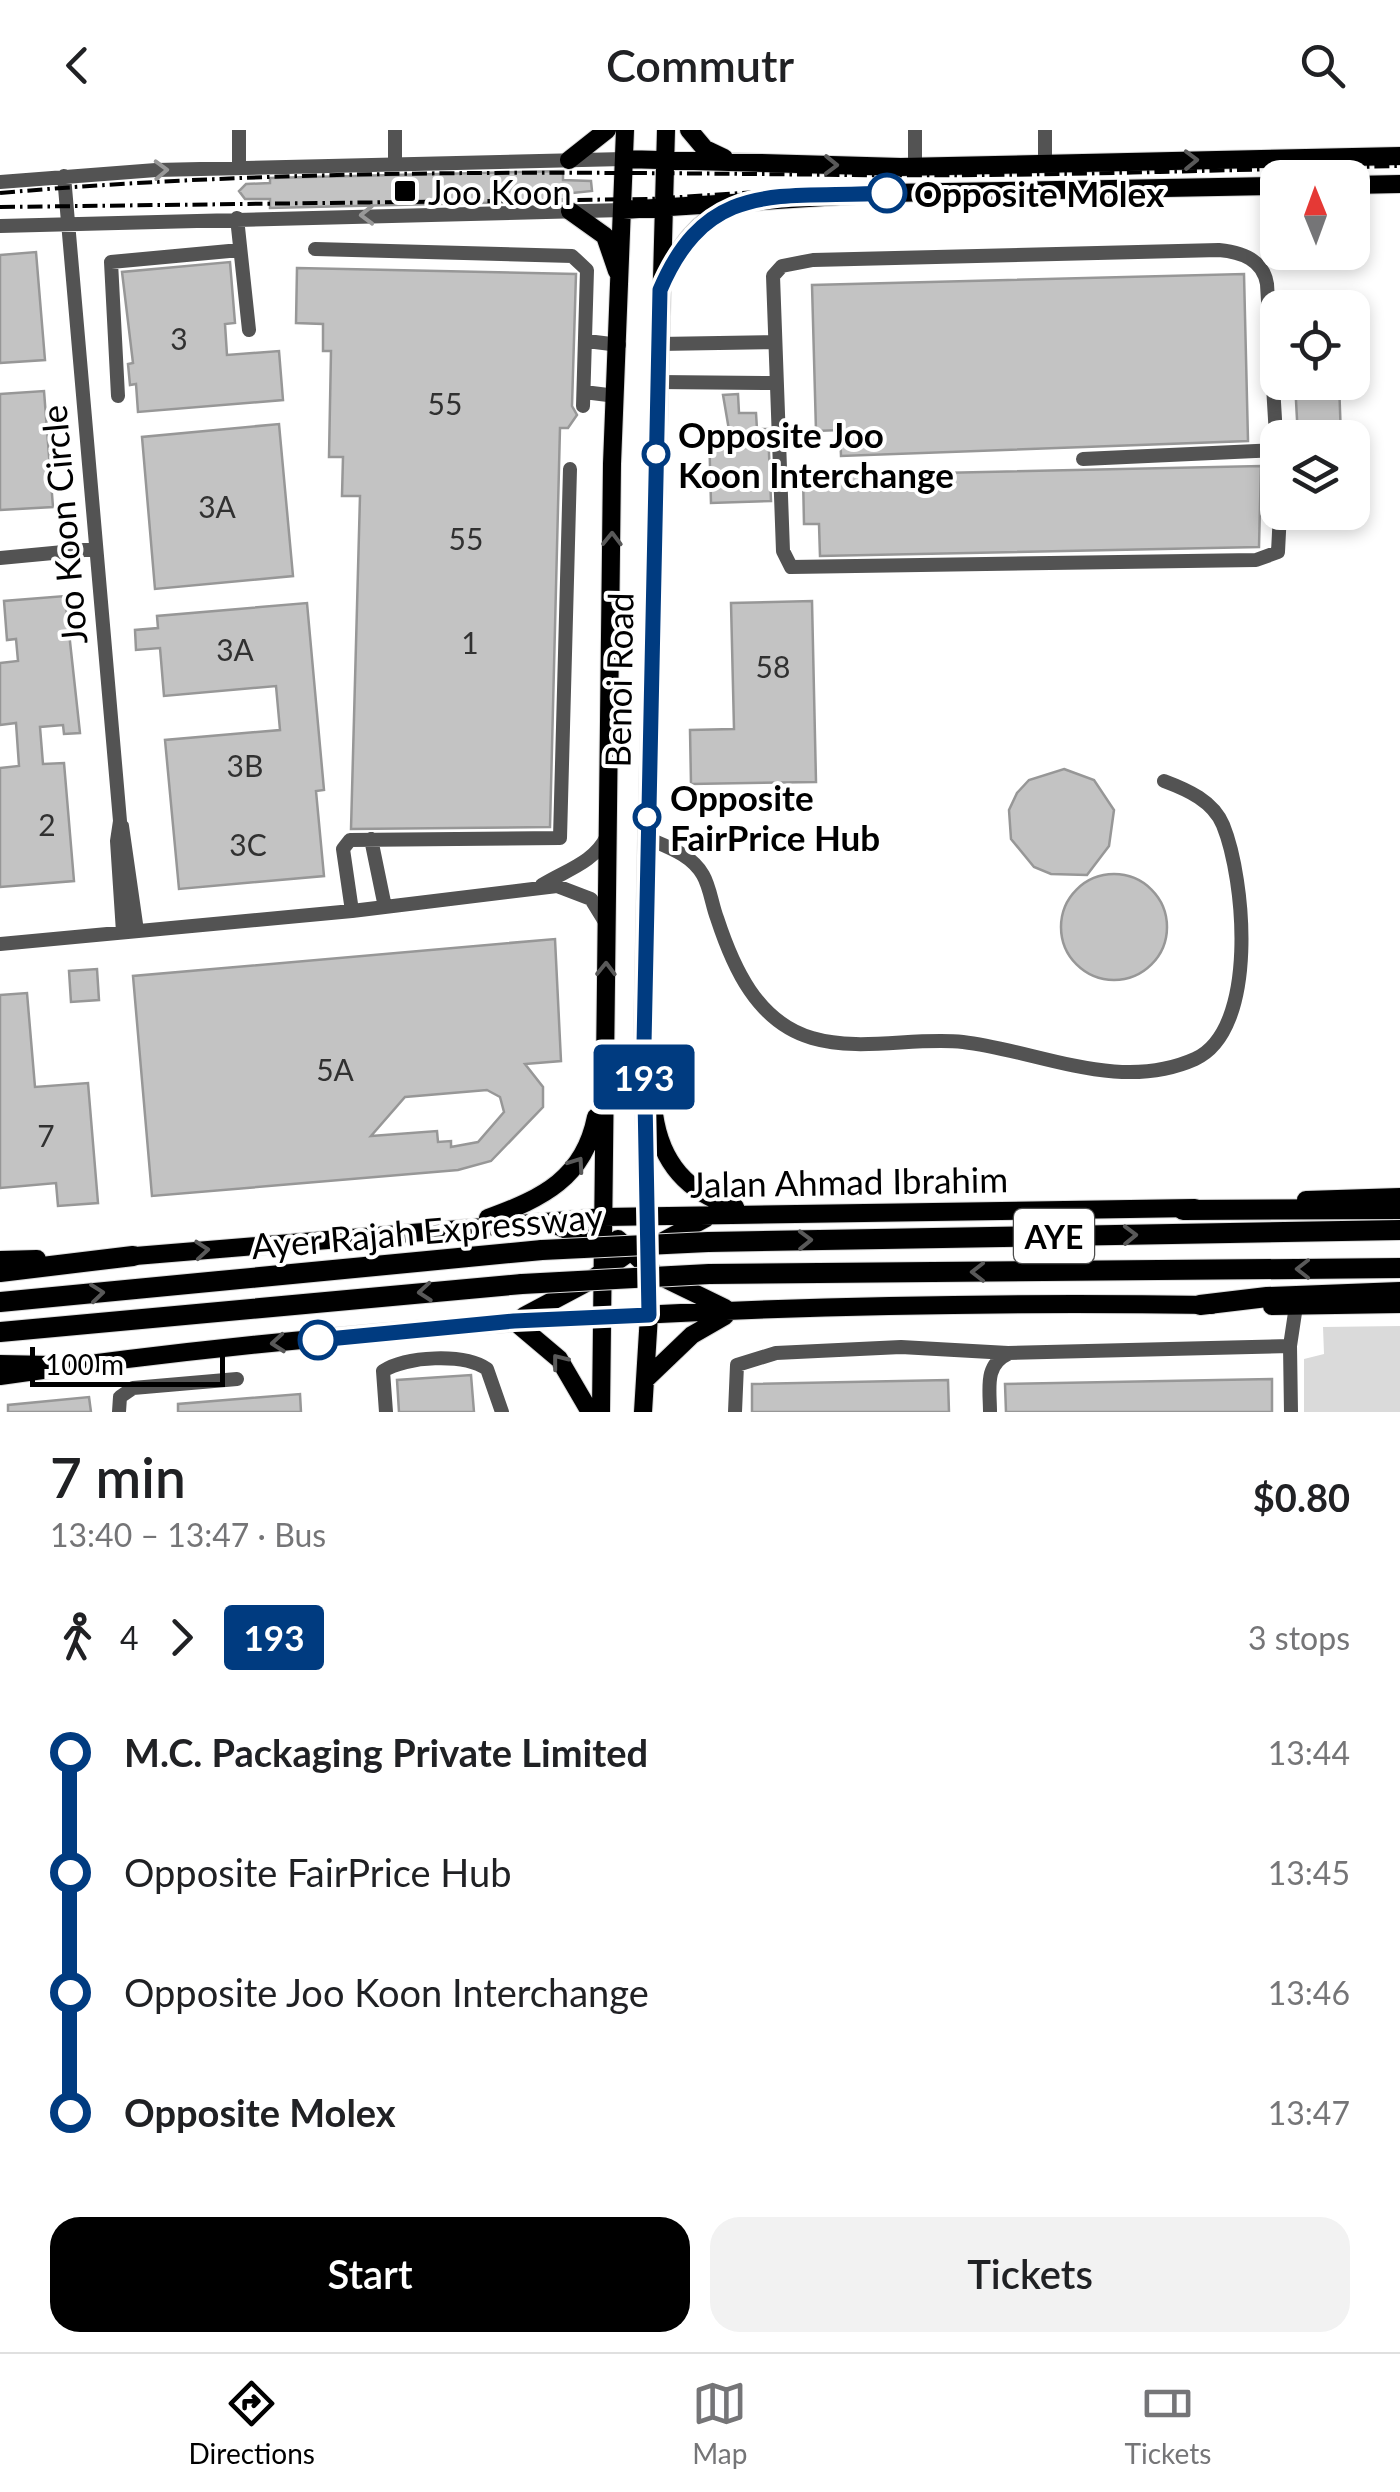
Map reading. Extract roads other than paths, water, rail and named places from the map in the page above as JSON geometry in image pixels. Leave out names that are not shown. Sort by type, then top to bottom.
[{"type":"highway","points":[[1183,1210],[1400,1209]]},
{"type":"highway","name":"Ayer Rajah Expressway","points":[[0,1302],[542,1250],[708,1242],[1400,1230]]},
{"type":"highway","points":[[0,1272],[134,1256]]},
{"type":"highway","name":"Ayer Rajah Expressway","points":[[0,1332],[522,1284],[708,1274],[1400,1268]]},
{"type":"highway","points":[[1200,1305],[1268,1296],[1400,1292]]},
{"type":"highway","points":[[0,1366],[50,1366]]},
{"type":"main road","points":[[569,160],[606,130]]},
{"type":"main road","name":"Benoi Road","points":[[601,1412],[616,396],[625,130]]},
{"type":"main road","name":"Benoi Road","points":[[643,1412],[649,1315],[639,1260],[646,1217],[646,838],[666,130]]},
{"type":"main road","points":[[688,130],[705,149],[733,162]]},
{"type":"main road","points":[[624,159],[733,162],[915,158],[1045,146],[1400,156]]},
{"type":"main road","points":[[1370,185],[1400,184]]},
{"type":"main road","points":[[623,210],[887,193],[1260,186]]},
{"type":"main road","points":[[660,290],[676,252],[710,216],[728,206],[764,201]]},
{"type":"main road","points":[[570,210],[605,236],[616,266],[621,306]]},
{"type":"main road","points":[[644,1044],[656,1131],[674,1172],[710,1200],[753,1213]]},
{"type":"main road","points":[[464,1227],[540,1197],[572,1174],[591,1140],[604,1066]]},
{"type":"main road","name":"Jalan Ahmad Ibrahim","points":[[0,1260],[134,1256],[546,1221],[753,1213],[1183,1210],[1217,1204],[1400,1196]]},
{"type":"main road","points":[[514,1321],[605,1280],[692,1224],[718,1214]]},
{"type":"main road","points":[[604,1220],[639,1260]]},
{"type":"main road","points":[[546,1221],[639,1260],[689,1294],[735,1312]]},
{"type":"main road","points":[[0,1376],[50,1366],[514,1321],[605,1316],[1400,1304]]},
{"type":"main road","points":[[645,1380],[692,1335],[735,1312]]},
{"type":"main road","points":[[514,1321],[559,1358],[590,1412]]},
{"type":"street","points":[[238,130],[240,168]]},
{"type":"street","points":[[395,130],[395,164]]},
{"type":"street","points":[[915,130],[915,158]]},
{"type":"street","points":[[0,182],[240,168],[624,159]]},
{"type":"street","name":"Joo Koon Circle","points":[[64,176],[120,820],[117,841],[130,932]]},
{"type":"street","points":[[0,226],[623,210]]},
{"type":"street","points":[[237,218],[249,330]]},
{"type":"street","points":[[314,249],[572,256],[587,270],[584,399],[616,396]]},
{"type":"street","points":[[118,396],[111,262],[240,250]]},
{"type":"street","points":[[1274,420],[1266,274],[1247,256],[1232,251],[792,264],[773,276],[783,551],[785,562],[800,570],[1256,560],[1278,552],[1279,530]]},
{"type":"street","points":[[587,342],[619,345]]},
{"type":"street","points":[[660,344],[775,342]]},
{"type":"street","points":[[658,382],[776,383]]},
{"type":"street","points":[[1083,458],[1260,451]]},
{"type":"street","points":[[352,911],[346,842],[560,838],[570,470]]},
{"type":"street","points":[[0,558],[96,549]]},
{"type":"street","points":[[646,838],[684,855],[702,874],[728,954],[743,984],[771,1015],[807,1036],[839,1044],[965,1042],[1070,1066],[1123,1071],[1172,1067],[1199,1058],[1222,1036],[1236,997],[1241,907],[1222,824],[1205,801],[1164,781]]},
{"type":"street","points":[[537,888],[598,852],[608,834]]},
{"type":"street","points":[[371,839],[386,906]]},
{"type":"street","points":[[0,944],[352,911],[556,886],[582,893],[598,908],[607,925]]},
{"type":"street","points":[[1291,1412],[1290,1346],[1296,1306]]},
{"type":"street","points":[[735,1412],[737,1365],[776,1353],[901,1347],[1008,1353],[1290,1346]]},
{"type":"street","points":[[990,1412],[990,1372],[994,1362],[1008,1353]]},
{"type":"street","points":[[386,1412],[383,1371],[400,1364],[466,1360],[487,1369],[502,1412]]},
{"type":"street","points":[[119,1412],[120,1397],[132,1388],[237,1379]]},
{"type":"railway","points":[[0,193],[318,176],[985,175],[1400,166]]},
{"type":"railway","points":[[0,207],[650,199],[833,187]]},
{"type":"place","name":"Joo Koon","points":[[405,191]]},
{"type":"place","name":"Opposite Molex","points":[[887,193]]},
{"type":"place","name":"Opposite Joo Koon Interchange","points":[[656,454]]},
{"type":"place","name":"Opposite FairPrice Hub","points":[[647,817]]}]
